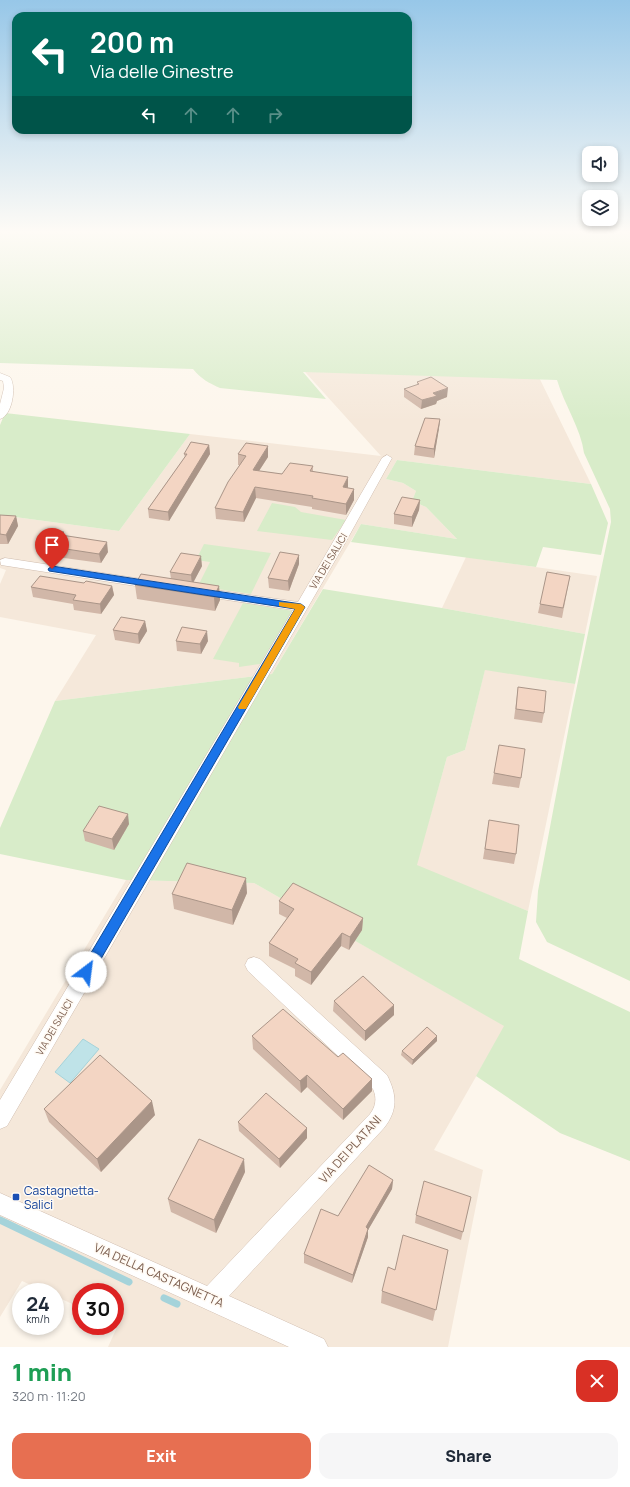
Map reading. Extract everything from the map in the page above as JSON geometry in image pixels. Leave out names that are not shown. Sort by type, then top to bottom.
[{"type":"street","points":[[0,376],[7,379],[9,385],[7,397],[0,416]]},
{"type":"street","name":"VIA DEI SALICI","points":[[0,1118],[338,545],[387,458]]},
{"type":"street","points":[[5,562],[168,587]]},
{"type":"street","points":[[192,590],[301,607]]},
{"type":"street","name":"VIA DEI PLATANI","points":[[212,1298],[377,1121],[385,1107],[385,1093],[380,1082],[254,965]]},
{"type":"street","name":"VIA DELLA CASTAGNETTA","points":[[0,1204],[212,1298],[316,1347]]},
{"type":"shaded area","points":[[287,352],[533,365],[591,484],[397,460],[386,479],[403,483],[416,491],[412,501],[426,507],[457,539],[361,524],[272,674],[55,701],[96,635],[0,617],[0,584],[6,570],[0,568],[0,515],[119,531],[190,434],[381,456]]},
{"type":"shaded area","points":[[466,557],[597,576],[585,634],[442,608]]},
{"type":"shaded area","points":[[485,669],[575,684],[528,911],[416,866],[447,757],[465,750]]},
{"type":"shaded area","points":[[126,880],[254,883],[505,1026],[434,1150],[483,1170],[448,1347],[108,1347],[113,1335],[124,1335],[124,1283],[72,1283],[72,1304],[64,1300],[64,1283],[26,1283],[22,1281],[21,1283],[12,1283],[12,1297],[0,1317],[0,1090]]},
{"type":"green space","points":[[0,296],[630,296],[630,981],[547,942],[536,922],[538,891],[572,710],[611,522],[610,509],[584,453],[580,435],[557,380],[303,372],[326,399],[220,388],[205,380],[193,369],[0,363]]},
{"type":"green space","points":[[5,413],[190,434],[119,531],[0,515],[0,425]]},
{"type":"green space","points":[[397,460],[591,484],[608,523],[601,555],[543,547],[536,567],[351,542],[361,524],[457,539],[426,507],[412,501],[416,491],[403,483],[386,479]]},
{"type":"green space","points":[[272,503],[295,507],[301,512],[346,520],[332,540],[257,531]]},
{"type":"green space","points":[[204,544],[271,553],[251,594],[198,586],[210,562],[196,560]]},
{"type":"green space","points":[[323,589],[442,608],[585,634],[575,684],[485,670],[465,750],[447,757],[417,865],[528,911],[519,959],[630,1012],[630,1161],[560,1133],[476,1076],[504,1026],[254,883],[126,880],[0,854],[0,828],[55,701],[272,674]]},
{"type":"green space","points":[[243,603],[293,611],[260,664],[239,667],[239,663],[213,659]]},
{"type":"water","points":[[83,1039],[99,1049],[70,1083],[55,1072]]},
{"type":"building","points":[[431,377],[448,388],[433,393],[437,396],[422,400],[404,389],[419,384],[417,382]]},
{"type":"building","points":[[425,418],[440,419],[434,449],[415,446]]},
{"type":"building","points":[[191,442],[209,445],[168,512],[148,509],[187,454],[184,454]]},
{"type":"building","points":[[246,443],[268,446],[253,470],[282,474],[290,463],[313,466],[310,471],[348,477],[343,487],[354,489],[346,504],[312,498],[313,496],[255,487],[243,512],[215,508],[228,482],[246,456],[238,454]]},
{"type":"building","points":[[402,497],[420,500],[412,517],[394,514]]},
{"type":"building","points":[[0,515],[16,516],[6,535],[0,534]]},
{"type":"building","points":[[51,530],[64,532],[61,535],[107,542],[99,554],[40,545]]},
{"type":"building","points":[[280,552],[299,555],[288,581],[268,578]]},
{"type":"building","points":[[181,553],[201,556],[191,575],[170,572]]},
{"type":"building","points":[[547,572],[570,576],[563,608],[540,604]]},
{"type":"building","points":[[141,574],[219,586],[214,597],[135,585]]},
{"type":"building","points":[[40,576],[84,583],[86,581],[112,586],[100,604],[73,600],[76,595],[31,587]]},
{"type":"building","points":[[121,617],[145,621],[138,634],[113,630]]},
{"type":"building","points":[[182,627],[207,631],[200,644],[176,641]]},
{"type":"building","points":[[518,687],[546,691],[544,713],[516,709]]},
{"type":"building","points":[[499,745],[525,749],[521,778],[494,773]]},
{"type":"building","points":[[99,806],[128,814],[112,839],[83,831]]},
{"type":"building","points":[[489,820],[519,825],[516,854],[485,849]]},
{"type":"building","points":[[187,863],[246,878],[232,910],[172,894]]},
{"type":"building","points":[[293,883],[363,918],[350,937],[342,933],[311,972],[295,963],[298,959],[269,943],[294,909],[279,901]]},
{"type":"building","points":[[363,976],[394,1005],[365,1031],[334,1001]]},
{"type":"building","points":[[283,1009],[338,1057],[343,1053],[372,1079],[343,1109],[307,1075],[300,1081],[252,1036]]},
{"type":"building","points":[[427,1027],[437,1036],[413,1060],[402,1051]]},
{"type":"building","points":[[100,1055],[152,1101],[97,1159],[44,1109]]},
{"type":"building","points":[[266,1093],[307,1128],[279,1159],[238,1122]]},
{"type":"building","points":[[199,1139],[244,1159],[214,1220],[168,1199]]},
{"type":"building","points":[[369,1165],[393,1180],[366,1227],[368,1229],[353,1275],[304,1254],[321,1209],[338,1216]]},
{"type":"building","points":[[424,1181],[471,1197],[463,1232],[416,1215]]},
{"type":"building","points":[[403,1235],[448,1250],[436,1310],[382,1291],[388,1267],[395,1270]]},
{"type":"waterway","points":[[0,1220],[129,1282]]},
{"type":"waterway","points":[[164,1298],[177,1304]]},
{"type":"slow traffic","points":[[242,707],[301,607],[282,604]]},
{"type":"place","name":"Castagnetta- Salici","points":[[16,1197]]},
{"type":"route","points":[[52,569],[301,607],[86,972]]}]
